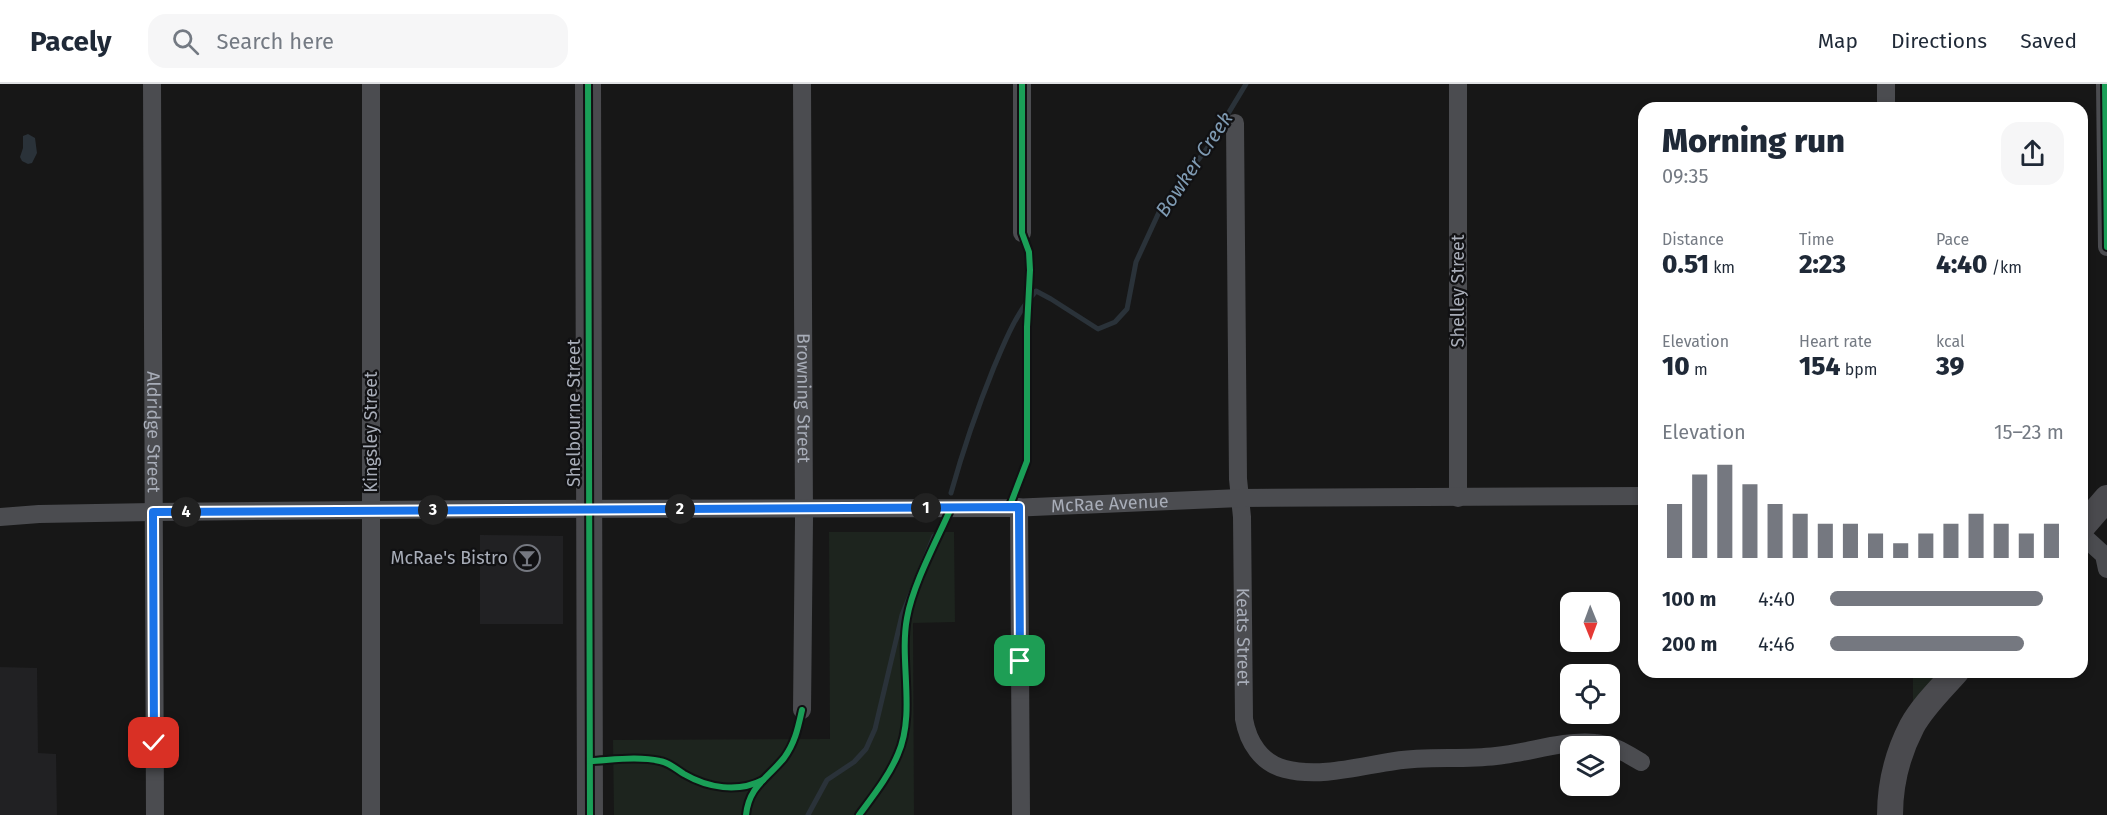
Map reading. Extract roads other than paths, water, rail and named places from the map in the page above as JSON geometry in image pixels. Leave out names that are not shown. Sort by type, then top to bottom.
[{"type":"main road","name":"Shelbourne Street","points":[[588,84],[590,815]]},
{"type":"main road","points":[[2088,520],[2107,498]]},
{"type":"main road","points":[[1890,815],[1890,801],[1897,764],[1913,726],[1951,678]]},
{"type":"street","name":"Aldridge Street","points":[[152,84],[155,815]]},
{"type":"street","name":"Kingsley Street","points":[[371,84],[371,815]]},
{"type":"street","name":"Browning Street","points":[[802,84],[804,509],[802,710]]},
{"type":"street","points":[[1022,84],[1022,233]]},
{"type":"street","name":"Shelley Street","points":[[1458,84],[1458,498]]},
{"type":"street","points":[[1886,84],[1886,102]]},
{"type":"street","points":[[2105,84],[2107,247]]},
{"type":"street","name":"Keats Street","points":[[1235,123],[1244,719],[1253,745],[1266,760],[1285,769],[1323,772],[1404,759],[1493,757],[1580,742],[1598,743],[1615,748],[1641,762]]},
{"type":"street","name":"McRae Avenue","points":[[0,517],[153,512],[1019,507],[1240,498],[1638,496]]},
{"type":"street","points":[[1019,507],[1021,815]]},
{"type":"street","points":[[2088,540],[2104,555],[2107,569]]},
{"type":"waterway","name":"Bowker Creek","points":[[951,493],[960,461],[994,367],[1012,327],[1029,300],[1036,291],[1098,329],[1115,322],[1127,309],[1136,262],[1160,210],[1208,147],[1246,84]]},
{"type":"waterway","name":"Bowker Creek","points":[[808,815],[827,780],[854,762],[866,749],[875,729],[902,615],[934,536]]},
{"type":"place","name":"McRae's Bistro","points":[[527,558]]}]
